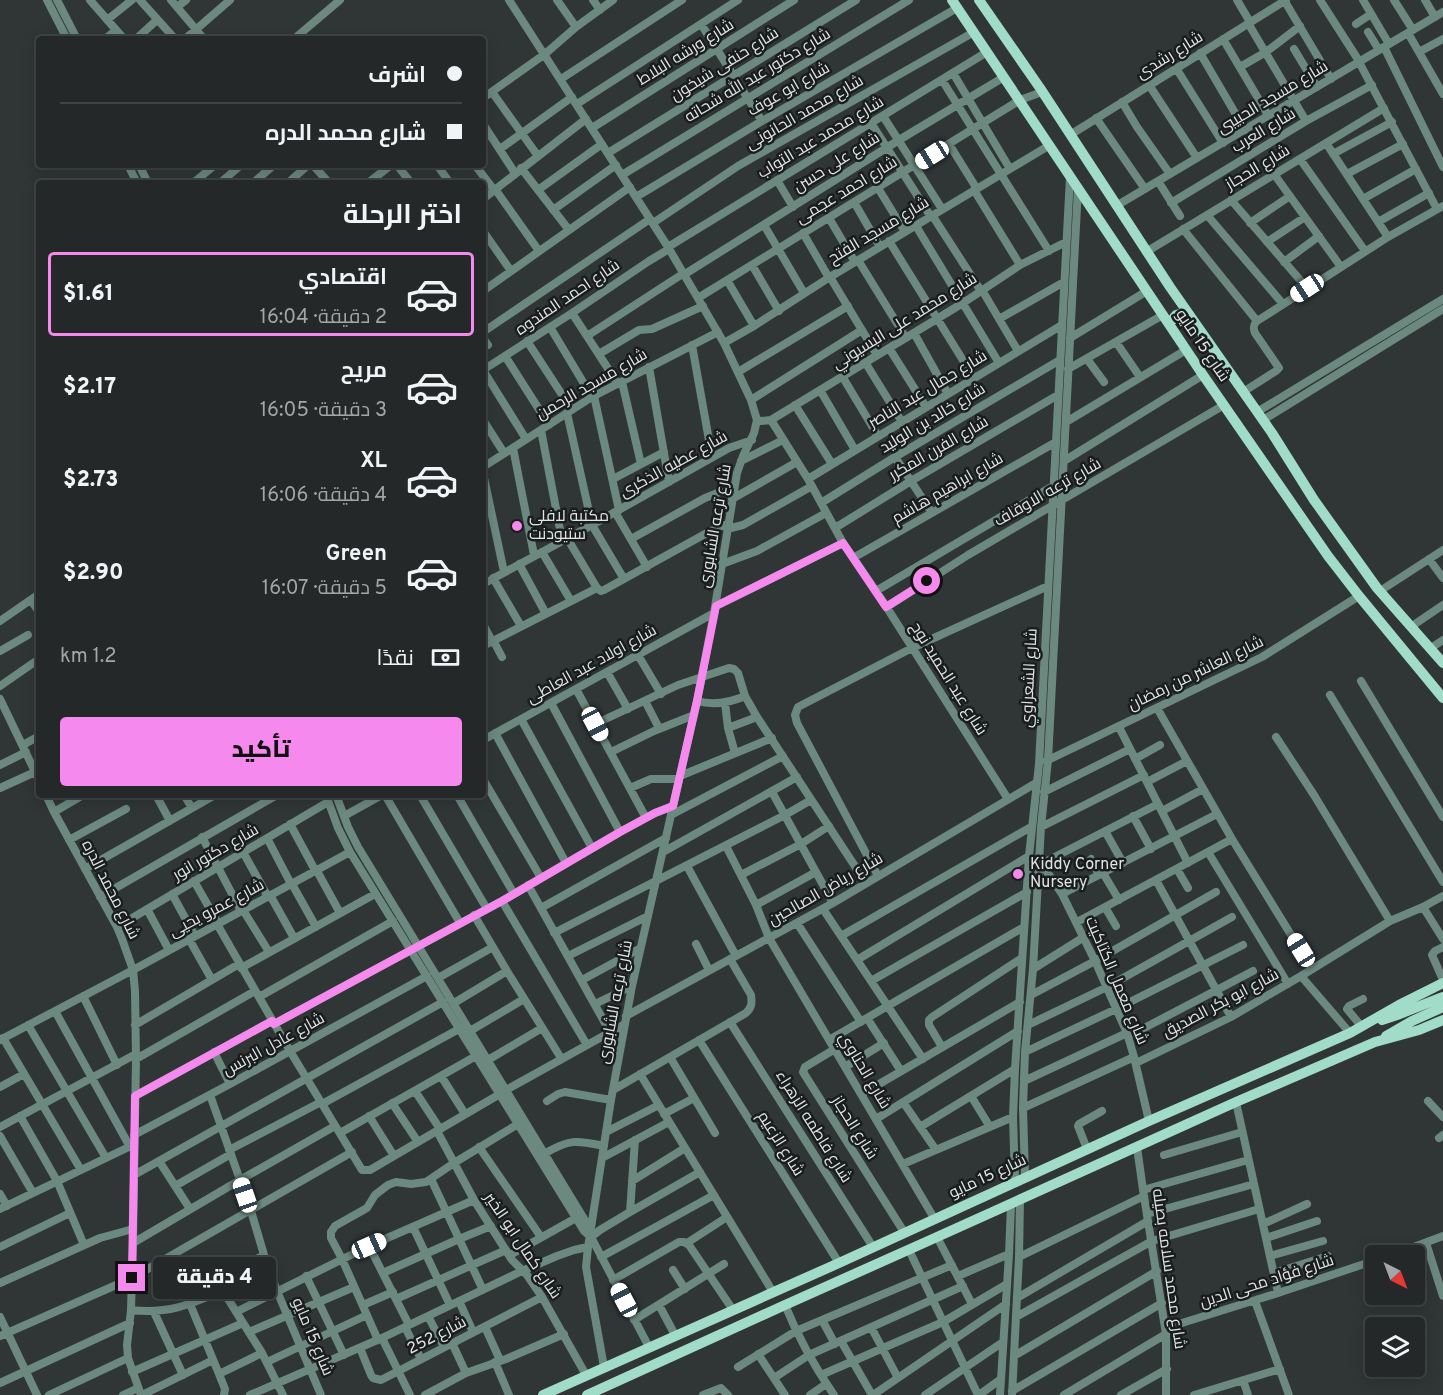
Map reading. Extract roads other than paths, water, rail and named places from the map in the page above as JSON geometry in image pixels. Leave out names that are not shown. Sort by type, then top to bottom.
[{"type":"main road","name":"شارع 15 مايو","points":[[979,0],[1146,252],[1260,416],[1314,500],[1380,591],[1443,663]]},
{"type":"main road","name":"شارع 15 مايو","points":[[954,4],[1186,350],[1328,556],[1443,698]]},
{"type":"main road","points":[[1150,295],[1163,297],[1170,287]]},
{"type":"main road","points":[[1166,320],[1181,312],[1187,312]]},
{"type":"main road","name":"شارع 15 مايو","points":[[543,1395],[1149,1121],[1350,1033],[1443,982]]},
{"type":"main road","points":[[1365,1025],[1397,1016],[1443,997]]},
{"type":"main road","points":[[1375,1042],[1398,1028],[1443,1007]]},
{"type":"main road","name":"شارع 15 مايو","points":[[587,1395],[601,1392],[785,1305],[1236,1102],[1375,1042],[1419,1030],[1443,1020]]},
{"type":"street","points":[[47,0],[65,36]]},
{"type":"street","points":[[57,0],[75,36]]},
{"type":"street","points":[[107,20],[132,0]]},
{"type":"street","points":[[140,0],[172,36]]},
{"type":"street","points":[[171,0],[201,36]]},
{"type":"street","points":[[177,8],[186,0]]},
{"type":"street","points":[[297,36],[340,0]]},
{"type":"street","points":[[509,0],[669,248],[724,343],[751,400],[757,420],[771,420]]},
{"type":"street","points":[[557,0],[576,27]]},
{"type":"street","points":[[593,0],[600,10]]},
{"type":"street","points":[[486,96],[545,54],[612,0]]},
{"type":"street","points":[[561,79],[682,0]]},
{"type":"street","points":[[500,149],[522,133],[738,0]]},
{"type":"street","name":"شارع ورشه البلاط","points":[[592,128],[794,0]]},
{"type":"street","name":"شارع حنفى شيخون","points":[[608,153],[856,0]]},
{"type":"street","name":"شارع دكتور عبد الله شحاته","points":[[622,175],[909,0]]},
{"type":"street","points":[[1237,0],[1306,121]]},
{"type":"street","points":[[1284,0],[1331,78]]},
{"type":"street","name":"شارع رشدى","points":[[1070,135],[1284,0]]},
{"type":"street","points":[[1243,392],[1278,368],[1253,329],[1257,321],[1365,251],[1440,207],[1429,193],[1359,62],[1320,0]]},
{"type":"street","points":[[1363,0],[1443,166]]},
{"type":"street","points":[[1394,0],[1419,52],[1443,94]]},
{"type":"street","points":[[1425,0],[1435,17]]},
{"type":"street","points":[[94,1],[121,36]]},
{"type":"street","points":[[189,36],[227,1]]},
{"type":"street","name":"شارع ابو عوف","points":[[636,196],[954,4]]},
{"type":"street","name":"شارع مسجد الحبيبى","points":[[1116,206],[1443,12]]},
{"type":"street","points":[[1356,24],[1371,14]]},
{"type":"street","points":[[139,36],[157,20]]},
{"type":"street","points":[[702,24],[762,121]]},
{"type":"street","points":[[1240,67],[1266,52],[1300,26]]},
{"type":"street","points":[[109,36],[116,30]]},
{"type":"street","points":[[303,31],[307,36]]},
{"type":"street","name":"شارع محمد الحانونى","points":[[486,330],[738,166],[974,32]]},
{"type":"street","points":[[1368,32],[1384,47]]},
{"type":"street","points":[[1223,39],[1268,116]]},
{"type":"street","points":[[1419,52],[1443,39]]},
{"type":"street","points":[[1294,49],[1317,87]]},
{"type":"street","name":"شارع محمد عبد التواب","points":[[669,248],[987,52]]},
{"type":"street","points":[[1200,53],[1245,130]]},
{"type":"street","points":[[1176,68],[1223,143]]},
{"type":"street","points":[[953,73],[1010,169]]},
{"type":"street","name":"شارع على حسن","points":[[587,336],[1004,76]]},
{"type":"street","points":[[942,80],[1049,251]]},
{"type":"street","points":[[1149,85],[1197,158]]},
{"type":"street","name":"شارع العرب","points":[[1171,203],[1306,121],[1372,85]]},
{"type":"street","points":[[492,92],[510,124],[522,133],[538,156]]},
{"type":"street","name":"شارع احمد عجمى","points":[[698,298],[1020,100],[1042,92]]},
{"type":"street","points":[[1122,102],[1170,174]]},
{"type":"street","name":"شارع الحجاز","points":[[1146,252],[1384,108]]},
{"type":"street","points":[[883,116],[942,209]]},
{"type":"street","points":[[1096,118],[1145,189]]},
{"type":"street","points":[[486,197],[586,119]]},
{"type":"street","points":[[1333,154],[1392,122]]},
{"type":"street","points":[[871,123],[982,291],[1018,351]]},
{"type":"street","points":[[486,128],[500,149],[538,190],[569,230]]},
{"type":"street","points":[[1326,143],[1388,237]]},
{"type":"street","points":[[538,190],[602,144]]},
{"type":"street","points":[[949,144],[1020,266]]},
{"type":"street","points":[[1347,174],[1403,144]]},
{"type":"street","name":"شارع مسجد الفتح","points":[[724,343],[779,311],[829,277],[1050,145]]},
{"type":"street","points":[[1300,159],[1365,251]]},
{"type":"street","points":[[553,210],[616,165]]},
{"type":"street","points":[[202,168],[206,173]]},
{"type":"street","points":[[197,180],[212,168]]},
{"type":"street","points":[[224,180],[238,168]]},
{"type":"street","points":[[256,180],[270,168]]},
{"type":"street","points":[[291,180],[305,168]]},
{"type":"street","points":[[373,180],[388,168]]},
{"type":"street","points":[[399,168],[409,180]]},
{"type":"street","points":[[477,168],[539,251]]},
{"type":"street","points":[[1363,199],[1416,168]]},
{"type":"street","points":[[1274,174],[1341,267]]},
{"type":"street","name":"شارع الشعراوي","points":[[1020,1179],[1013,1117],[1015,1069],[1031,827],[1039,764],[1070,176]]},
{"type":"street","points":[[777,180],[793,207]]},
{"type":"street","points":[[1158,182],[1180,216]]},
{"type":"street","points":[[486,288],[630,187]]},
{"type":"street","points":[[878,188],[905,232]]},
{"type":"street","name":"شارع الشعراوي","points":[[1020,1179],[1025,1052],[1048,760],[1078,188]]},
{"type":"street","points":[[1378,222],[1429,193]]},
{"type":"street","points":[[1250,223],[1290,196]]},
{"type":"street","points":[[1231,200],[1307,288]]},
{"type":"street","points":[[854,202],[880,247]]},
{"type":"street","points":[[1207,215],[1282,304]]},
{"type":"street","points":[[829,218],[906,338]]},
{"type":"street","points":[[1267,242],[1305,218]]},
{"type":"street","points":[[764,225],[804,293]]},
{"type":"street","points":[[916,226],[999,363]]},
{"type":"street","points":[[1183,229],[1257,321]]},
{"type":"street","points":[[803,233],[877,355]]},
{"type":"street","points":[[486,235],[511,271]]},
{"type":"street","points":[[1284,261],[1319,236]]},
{"type":"street","points":[[889,241],[974,378]]},
{"type":"street","name":"شارع محمد على البسيوني","points":[[771,420],[1020,266],[1066,242]]},
{"type":"street","name":"شارع احمد المندوه","points":[[486,368],[669,248]]},
{"type":"street","points":[[752,265],[779,311]]},
{"type":"street","points":[[727,280],[754,326]]},
{"type":"street","points":[[999,319],[1064,282]]},
{"type":"street","points":[[1070,338],[1150,295]]},
{"type":"street","points":[[1260,416],[1381,336],[1443,299]]},
{"type":"street","points":[[598,354],[641,330],[652,329],[703,306]]},
{"type":"street","points":[[738,372],[848,306]]},
{"type":"street","points":[[1260,416],[1443,309]]},
{"type":"street","points":[[572,313],[620,383],[641,464]]},
{"type":"street","points":[[1068,369],[1116,342],[1166,320]]},
{"type":"street","name":"شارع جمال عبد الناصر","points":[[486,644],[597,588],[604,590],[705,534],[728,526],[743,525],[810,483],[832,464],[1062,325]]},
{"type":"street","points":[[550,327],[593,397],[613,479],[617,511],[647,567]]},
{"type":"street","points":[[751,400],[862,330]]},
{"type":"street","name":"شارع مسجد الرحمن","points":[[486,465],[593,397],[718,332]]},
{"type":"street","points":[[914,333],[948,394]]},
{"type":"street","points":[[1381,336],[1386,344]]},
{"type":"street","points":[[527,342],[569,411],[592,525],[624,579]]},
{"type":"street","points":[[1116,342],[1140,377]]},
{"type":"street","points":[[692,345],[712,457]]},
{"type":"street","points":[[889,348],[926,407]]},
{"type":"street","points":[[1066,422],[1186,350]]},
{"type":"street","points":[[505,356],[549,425]]},
{"type":"street","points":[[1087,359],[1104,382]]},
{"type":"street","name":"شارع خالد بن الوليد","points":[[821,503],[1060,360]]},
{"type":"street","points":[[865,362],[902,422]]},
{"type":"street","points":[[649,367],[669,482]]},
{"type":"street","points":[[486,375],[526,439]]},
{"type":"street","points":[[1064,461],[1203,375]]},
{"type":"street","points":[[842,376],[878,436]]},
{"type":"street","points":[[819,390],[855,450]]},
{"type":"street","name":"شارع الفرن المكرر","points":[[835,528],[910,481],[1058,395]]},
{"type":"street","points":[[795,405],[832,464]]},
{"type":"street","name":"شارع ترعه الاوقاف","points":[[886,607],[968,555],[1224,405]]},
{"type":"street","name":"شارع ترعه الشابورى","points":[[604,1367],[586,1267],[611,1100],[639,950],[702,676],[715,610],[732,495],[741,461],[752,440],[757,420]]},
{"type":"street","name":"شارع عبد الحميد نوح","points":[[771,420],[810,483],[843,543],[1008,799]]},
{"type":"street","points":[[486,425],[504,453]]},
{"type":"street","points":[[541,430],[565,539],[597,588]]},
{"type":"street","name":"شارع عطيه الذكرى","points":[[486,582],[712,457],[752,440]]},
{"type":"street","points":[[741,461],[783,440]]},
{"type":"street","name":"شارع ابراهيم هاشم","points":[[853,558],[1056,442]]},
{"type":"street","points":[[513,448],[538,554],[571,601]]},
{"type":"street","points":[[613,479],[664,452]]},
{"type":"street","points":[[896,457],[932,513]]},
{"type":"street","points":[[631,539],[705,498],[720,492],[732,495],[797,462]]},
{"type":"street","points":[[486,486],[504,572]]},
{"type":"street","points":[[876,591],[1053,486]]},
{"type":"street","points":[[722,564],[757,551],[826,513]]},
{"type":"street","name":"شارع اولاد عبد العاطى","points":[[486,738],[715,610],[843,543]]},
{"type":"street","points":[[1380,591],[1443,550]]},
{"type":"street","points":[[1429,559],[1443,578]]},
{"type":"street","points":[[519,564],[546,614]]},
{"type":"street","points":[[493,578],[521,626]]},
{"type":"street","points":[[878,876],[797,723],[795,715],[798,707],[912,648],[1048,586]]},
{"type":"street","points":[[0,621],[36,596]]},
{"type":"street","name":"شارع العاشر من رمضان","points":[[1039,764],[1262,657],[1359,596]]},
{"type":"street","points":[[31,600],[36,608]]},
{"type":"street","points":[[1412,626],[1443,606]]},
{"type":"street","points":[[486,629],[502,657]]},
{"type":"street","points":[[0,651],[28,634]]},
{"type":"street","points":[[1431,648],[1443,640]]},
{"type":"street","points":[[638,655],[661,694]]},
{"type":"street","points":[[0,686],[36,662]]},
{"type":"street","points":[[595,724],[702,676],[729,668],[734,669],[738,673],[745,696],[866,884]]},
{"type":"street","points":[[607,672],[628,708]]},
{"type":"street","points":[[1361,681],[1443,817]]},
{"type":"street","points":[[576,689],[646,818]]},
{"type":"street","points":[[1330,695],[1443,882]]},
{"type":"street","points":[[697,701],[725,703],[745,696]]},
{"type":"street","points":[[0,699],[36,774]]},
{"type":"street","points":[[645,701],[659,728]]},
{"type":"street","points":[[551,703],[620,832]]},
{"type":"street","points":[[725,703],[728,728],[735,753]]},
{"type":"street","points":[[1157,708],[1232,839],[1312,969]]},
{"type":"street","points":[[611,752],[659,728],[694,715]]},
{"type":"street","points":[[728,728],[758,717]]},
{"type":"street","points":[[521,719],[592,848]]},
{"type":"street","points":[[1119,727],[1188,863]]},
{"type":"street","points":[[495,734],[566,863]]},
{"type":"street","points":[[1276,737],[1390,921]]},
{"type":"street","points":[[630,788],[651,779],[680,777],[772,738]]},
{"type":"street","points":[[0,765],[36,739]]},
{"type":"street","points":[[1135,759],[1160,745]]},
{"type":"street","points":[[1044,792],[1130,749]]},
{"type":"street","points":[[671,815],[783,756]]},
{"type":"street","points":[[1041,827],[1145,778],[1187,761]]},
{"type":"street","points":[[0,788],[36,776]]},
{"type":"street","points":[[663,852],[798,777]]},
{"type":"street","name":"شارع رياض الصالحين","points":[[503,1092],[610,1032],[625,1020],[709,970],[823,909],[1036,783]]},
{"type":"street","points":[[486,784],[540,878]]},
{"type":"street","points":[[1040,862],[1133,816],[1203,789]]},
{"type":"street","points":[[772,792],[833,903]]},
{"type":"street","name":"شارع محمد الدره","points":[[47,798],[117,927],[133,970],[136,1056],[132,1146],[134,1174],[132,1278],[127,1346],[128,1358],[140,1393]]},
{"type":"street","points":[[54,812],[78,798]]},
{"type":"street","points":[[158,798],[170,821]]},
{"type":"street","points":[[186,798],[192,808]]},
{"type":"street","points":[[85,869],[208,798]]},
{"type":"street","points":[[100,897],[272,798]]},
{"type":"street","points":[[337,798],[358,847],[488,1060],[494,1078]]},
{"type":"street","points":[[344,816],[377,798]]},
{"type":"street","points":[[385,798],[460,923]]},
{"type":"street","points":[[422,798],[487,909]]},
{"type":"street","points":[[459,798],[514,894]]},
{"type":"street","points":[[327,799],[350,852],[375,894],[476,1056],[494,1078],[586,1222],[601,1257],[649,1347]]},
{"type":"street","name":"شارع دكتور انور","points":[[117,927],[290,824],[327,799]]},
{"type":"street","points":[[554,933],[811,800]]},
{"type":"street","points":[[135,1096],[502,901],[620,832],[673,806]]},
{"type":"street","points":[[69,840],[126,809]]},
{"type":"street","points":[[1062,894],[1218,814]]},
{"type":"street","points":[[1133,816],[1151,849]]},
{"type":"street","points":[[290,824],[340,913]]},
{"type":"street","points":[[741,875],[801,844],[829,826]]},
{"type":"street","points":[[841,936],[1031,827]]},
{"type":"street","points":[[1105,831],[1123,863]]},
{"type":"street","points":[[202,837],[242,911],[268,952]]},
{"type":"street","points":[[267,838],[315,927]]},
{"type":"street","points":[[541,908],[666,838]]},
{"type":"street","points":[[1077,922],[1232,839]]},
{"type":"street","name":"شارع الحناوي","points":[[726,846],[756,905],[769,938],[934,1218]]},
{"type":"street","points":[[243,852],[294,938]]},
{"type":"street","name":"شارع عمرو يحيى","points":[[2,1039],[350,852]]},
{"type":"street","points":[[1208,852],[1288,984]]},
{"type":"street","points":[[857,960],[1029,856]]},
{"type":"street","points":[[1091,859],[1119,900]]},
{"type":"street","name":"شارع معمل الكتاكيت","points":[[1040,862],[1062,894],[1077,922],[1128,1035],[1149,1121]]},
{"type":"street","points":[[613,1090],[751,1008],[751,995],[687,866]]},
{"type":"street","points":[[1177,869],[1188,888]]},
{"type":"street","points":[[756,905],[816,872]]},
{"type":"street","points":[[1156,880],[1231,1017]]},
{"type":"street","points":[[194,881],[240,966],[362,1170],[370,1170],[503,1092]]},
{"type":"street","points":[[528,885],[610,1032]]},
{"type":"street","points":[[871,981],[1027,892]]},
{"type":"street","points":[[1030,995],[1216,892]]},
{"type":"street","points":[[172,894],[212,980]]},
{"type":"street","points":[[135,1025],[212,980],[375,894]]},
{"type":"street","name":"شارع ابو بكر الصديق","points":[[1023,1108],[1231,1017],[1390,921],[1443,896]]},
{"type":"street","points":[[502,901],[587,1045]]},
{"type":"street","points":[[1105,907],[1116,926]]},
{"type":"street","points":[[1423,907],[1443,939]]},
{"type":"street","points":[[147,909],[169,950]]},
{"type":"street","points":[[823,909],[923,1059]]},
{"type":"street","points":[[474,915],[561,1058]]},
{"type":"street","points":[[568,956],[648,916]]},
{"type":"street","points":[[1028,1025],[1107,987],[1232,917]]},
{"type":"street","points":[[0,1127],[393,921]]},
{"type":"street","points":[[797,923],[864,1020],[884,1043],[901,1071]]},
{"type":"street","points":[[830,1040],[1024,927]]},
{"type":"street","points":[[1033,969],[1084,937]]},
{"type":"street","points":[[696,944],[709,970]]},
{"type":"street","points":[[1025,1052],[1243,945]]},
{"type":"street","points":[[438,978],[493,947]]},
{"type":"street","points":[[1443,947],[1432,957],[1443,982]]},
{"type":"street","points":[[582,980],[639,950]]},
{"type":"street","points":[[942,1047],[929,1025],[929,1020],[1022,958]]},
{"type":"street","points":[[453,1003],[507,971]]},
{"type":"street","points":[[1024,1081],[1128,1035],[1252,971]]},
{"type":"street","name":"شارع عادل البرنس","points":[[134,1135],[427,976]]},
{"type":"street","points":[[1301,976],[1350,1033]]},
{"type":"street","points":[[595,1004],[632,986]]},
{"type":"street","points":[[83,996],[117,1065]]},
{"type":"street","points":[[470,1031],[524,999]]},
{"type":"street","points":[[1363,999],[1347,1009],[1365,1025]]},
{"type":"street","points":[[134,1174],[443,1002]]},
{"type":"street","points":[[862,1094],[1020,1002]]},
{"type":"street","points":[[0,1194],[3,1207],[132,1146],[91,1078],[55,1011]]},
{"type":"street","name":"شارع فاطمه الزهراء","points":[[730,1022],[873,1247]]},
{"type":"street","points":[[28,1025],[106,1158]]},
{"type":"street","points":[[488,1060],[542,1028]]},
{"type":"street","points":[[175,1186],[230,1152],[459,1029]]},
{"type":"street","points":[[876,1119],[1018,1031]]},
{"type":"street","points":[[2,1039],[81,1170]]},
{"type":"street","name":"شارع الزعيم","points":[[699,1040],[838,1263]]},
{"type":"street","points":[[845,1067],[884,1043]]},
{"type":"street","name":"شارع الحجاز","points":[[835,1049],[805,1066],[803,1072],[904,1232]]},
{"type":"street","points":[[214,1052],[230,1084]]},
{"type":"street","points":[[133,1242],[240,1180],[369,1116],[476,1056]]},
{"type":"street","points":[[670,1056],[715,1133]]},
{"type":"street","points":[[920,1127],[1015,1069]]},
{"type":"street","points":[[0,1085],[24,1074]]},
{"type":"street","points":[[640,1074],[773,1292]]},
{"type":"street","points":[[441,1076],[465,1114]]},
{"type":"street","name":"شارع كمال ابو الخير","points":[[415,1091],[474,1200],[508,1252],[542,1297],[586,1375]]},
{"type":"street","points":[[503,1092],[518,1124],[584,1231],[591,1237]]},
{"type":"street","points":[[547,1101],[565,1092],[611,1100]]},
{"type":"street","name":"شارع 15 مايو","points":[[210,1095],[286,1316],[321,1395]]},
{"type":"street","points":[[971,1096],[990,1127]]},
{"type":"street","points":[[602,1158],[636,1140],[694,1098]]},
{"type":"street","points":[[1428,1101],[1443,1117]]},
{"type":"street","points":[[903,1102],[936,1150]]},
{"type":"street","points":[[1236,1102],[1278,1293]]},
{"type":"street","points":[[392,1103],[417,1142]]},
{"type":"street","points":[[606,1132],[659,1105]]},
{"type":"street","points":[[1087,1149],[1078,1126],[1082,1121],[1102,1111]]},
{"type":"street","points":[[20,1116],[57,1182],[84,1245]]},
{"type":"street","points":[[369,1116],[394,1156]]},
{"type":"street","points":[[903,1164],[1013,1117]]},
{"type":"street","points":[[410,1395],[367,1315],[331,1238],[331,1232],[335,1226],[367,1208],[375,1195],[388,1185],[396,1182],[418,1184],[430,1179],[518,1124]]},
{"type":"street","points":[[1164,1155],[1242,1132]]},
{"type":"street","points":[[0,1136],[33,1193]]},
{"type":"street","points":[[630,1212],[636,1140]]},
{"type":"street","points":[[544,1154],[571,1141],[604,1146]]},
{"type":"street","points":[[479,1147],[541,1238]]},
{"type":"street","name":"شارع محمد سلامه بصيله","points":[[1137,1147],[1166,1331],[1166,1395]]},
{"type":"street","points":[[632,1181],[685,1148]]},
{"type":"street","points":[[4,1335],[132,1278],[352,1152]]},
{"type":"street","points":[[1019,1257],[1143,1193],[1248,1160]]},
{"type":"street","points":[[159,1161],[190,1209]]},
{"type":"street","points":[[591,1237],[699,1172]]},
{"type":"street","points":[[430,1179],[483,1290]]},
{"type":"street","points":[[1017,1298],[1148,1217],[1254,1184]]},
{"type":"street","points":[[601,1257],[714,1195]]},
{"type":"street","points":[[236,1312],[369,1246],[474,1200]]},
{"type":"street","points":[[1000,1395],[1009,1254],[1015,1202]]},
{"type":"street","points":[[1012,1393],[1019,1257],[1015,1202]]},
{"type":"street","points":[[1263,1224],[1307,1204]]},
{"type":"street","points":[[1016,1317],[1152,1241],[1259,1209]]},
{"type":"street","points":[[0,1247],[70,1213]]},
{"type":"street","points":[[688,1244],[727,1217]]},
{"type":"street","points":[[363,1305],[438,1280],[508,1252],[541,1238],[576,1218]]},
{"type":"street","points":[[1266,1238],[1317,1221]]},
{"type":"street","points":[[383,1273],[491,1226]]},
{"type":"street","points":[[413,1227],[450,1305]]},
{"type":"street","points":[[0,1283],[84,1245],[133,1229]]},
{"type":"street","points":[[1420,1245],[1443,1236]]},
{"type":"street","points":[[937,1238],[972,1304]]},
{"type":"street","points":[[1270,1256],[1323,1241]]},
{"type":"street","points":[[613,1280],[682,1242],[688,1244],[733,1310]]},
{"type":"street","points":[[1426,1243],[1443,1296]]},
{"type":"street","points":[[369,1246],[394,1295],[421,1359]]},
{"type":"street","points":[[250,1395],[380,1339],[522,1271],[557,1256],[588,1247]]},
{"type":"street","points":[[909,1250],[978,1395],[1001,1379]]},
{"type":"street","points":[[958,1276],[1009,1254]]},
{"type":"street","points":[[264,1255],[223,1276],[219,1283],[262,1353],[283,1395]]},
{"type":"street","points":[[1274,1273],[1328,1256]]},
{"type":"street","points":[[634,1320],[724,1264]]},
{"type":"street","name":"شارع فؤاد محى الدين","points":[[1064,1395],[1166,1331],[1365,1264]]},
{"type":"street","points":[[738,1367],[796,1331],[952,1265]]},
{"type":"street","points":[[673,1270],[685,1289]]},
{"type":"street","points":[[1014,1356],[1157,1271]]},
{"type":"street","points":[[306,1276],[344,1355]]},
{"type":"street","points":[[821,1375],[943,1322],[1007,1284]]},
{"type":"street","points":[[774,1378],[809,1355],[963,1286]]},
{"type":"street","points":[[249,1332],[354,1287]]},
{"type":"street","points":[[131,1310],[154,1312],[173,1309],[222,1291]]},
{"type":"street","name":"شارع 252","points":[[360,1348],[373,1378],[381,1380],[542,1297]]},
{"type":"street","points":[[1255,1300],[1289,1395]]},
{"type":"street","points":[[459,1301],[473,1332]]},
{"type":"street","points":[[1012,1393],[1162,1303]]},
{"type":"street","points":[[190,1304],[225,1389],[225,1395]]},
{"type":"street","points":[[822,1320],[873,1395],[1006,1304]]},
{"type":"street","points":[[658,1305],[675,1335]]},
{"type":"street","points":[[785,1305],[809,1355],[834,1395]]},
{"type":"street","points":[[154,1312],[183,1375]]},
{"type":"street","points":[[267,1362],[367,1315]]},
{"type":"street","points":[[428,1316],[466,1373]]},
{"type":"street","points":[[0,1317],[4,1335],[37,1395]]},
{"type":"street","points":[[0,1383],[130,1323]]},
{"type":"street","points":[[132,1372],[243,1323]]},
{"type":"street","points":[[484,1327],[509,1395]]},
{"type":"street","points":[[871,1327],[898,1378]]},
{"type":"street","points":[[429,1394],[466,1373],[564,1334]]},
{"type":"street","points":[[925,1395],[1003,1342]]},
{"type":"street","points":[[219,1374],[262,1353]]},
{"type":"street","points":[[758,1354],[785,1395]]},
{"type":"street","points":[[49,1395],[128,1358]]},
{"type":"street","points":[[123,1395],[140,1393],[213,1360]]},
{"type":"street","points":[[1121,1395],[1167,1369]]},
{"type":"street","points":[[1194,1395],[1216,1392],[1243,1380],[1280,1369]]},
{"type":"street","points":[[1243,1380],[1248,1395]]},
{"type":"street","points":[[810,1395],[826,1384]]},
{"type":"street","points":[[703,1395],[721,1388],[728,1395]]},
{"type":"place","name":"مكتبة لافلى ستيودنت","points":[[517,526]]},
{"type":"place","name":"Kiddy Corner Nursery","points":[[1018,874]]}]
